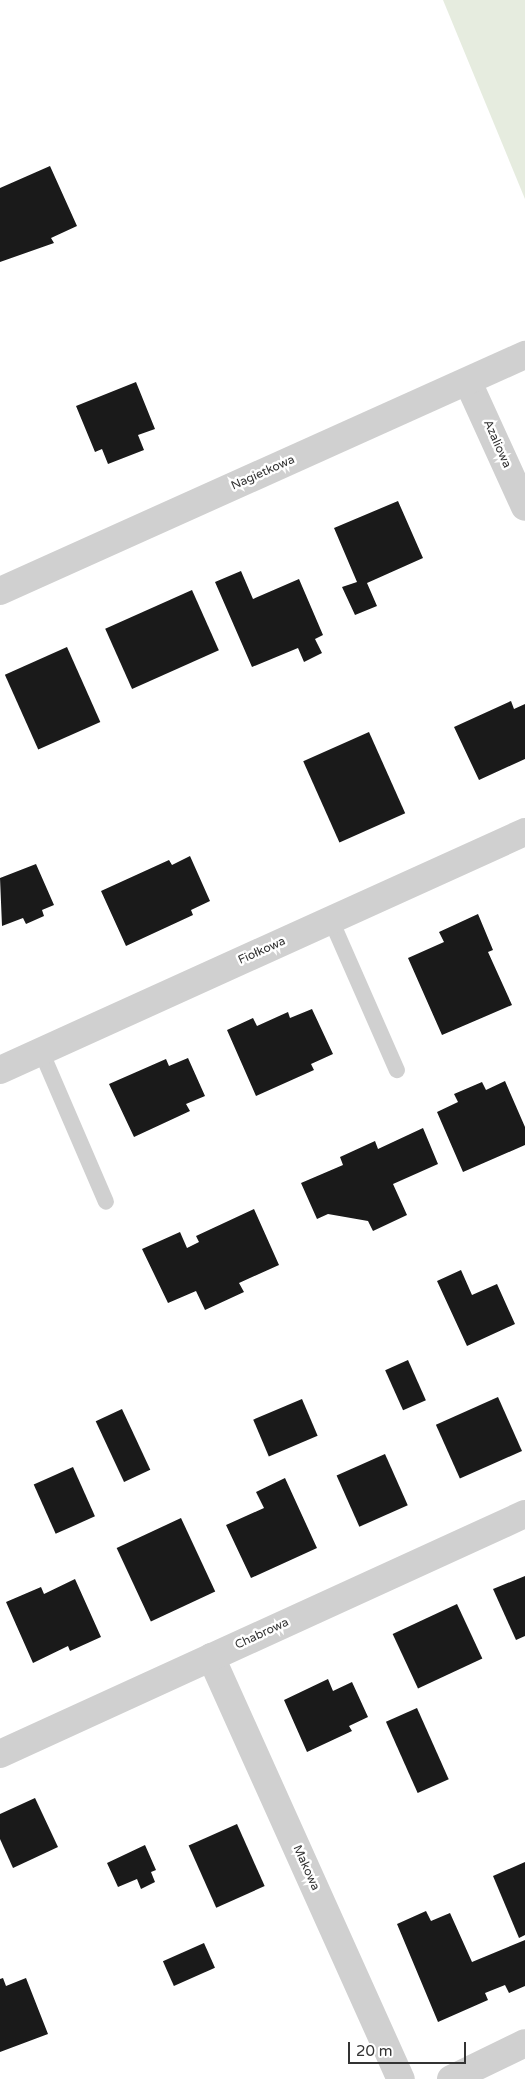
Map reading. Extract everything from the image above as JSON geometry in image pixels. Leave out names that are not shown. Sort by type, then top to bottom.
[{"type":"street","name":"Nagietkowa","points":[[0,591],[525,355]]},
{"type":"street","name":"Azaliowa","points":[[468,382],[525,506]]},
{"type":"street","name":"Fiołkowa","points":[[0,1070],[525,832]]},
{"type":"street","name":"Chabrowa","points":[[0,1754],[525,1514]]},
{"type":"street","name":"Makowa","points":[[211,1657],[401,2079]]},
{"type":"street","points":[[451,2079],[525,2043]]},
{"type":"lane","points":[[331,920],[397,1070]]},
{"type":"lane","points":[[40,1051],[106,1202]]},
{"type":"shaded area","points":[[443,0],[525,0],[525,199]]},
{"type":"building","points":[[50,166],[77,226],[51,238],[54,243],[0,262],[0,188]]},
{"type":"building","points":[[136,382],[155,429],[138,435],[144,450],[108,464],[102,449],[95,452],[76,406]]},
{"type":"building","points":[[398,501],[423,558],[367,583],[377,606],[355,615],[342,587],[357,582],[334,528]]},
{"type":"building","points":[[241,571],[253,599],[299,579],[323,635],[315,639],[322,653],[304,662],[298,648],[252,667],[215,582]]},
{"type":"building","points":[[192,590],[219,650],[132,689],[105,629]]},
{"type":"building","points":[[67,647],[100,722],[38,750],[5,675]]},
{"type":"building","points":[[511,701],[514,709],[525,704],[525,759],[479,780],[454,727]]},
{"type":"building","points":[[369,732],[405,813],[339,843],[303,761]]},
{"type":"building","points":[[190,856],[210,901],[191,910],[193,915],[126,946],[101,891],[169,860],[172,865]]},
{"type":"building","points":[[36,864],[54,905],[42,910],[44,916],[26,924],[23,918],[2,926],[0,878]]},
{"type":"building","points":[[478,914],[493,950],[488,952],[512,1005],[442,1035],[408,958],[444,942],[439,932]]},
{"type":"building","points":[[312,1009],[333,1054],[311,1064],[314,1070],[256,1096],[227,1030],[253,1018],[257,1026],[288,1012],[290,1018]]},
{"type":"building","points":[[188,1058],[205,1096],[186,1104],[190,1111],[134,1137],[109,1084],[166,1059],[169,1066]]},
{"type":"building","points":[[505,1081],[525,1127],[525,1145],[463,1172],[437,1112],[458,1102],[454,1094],[482,1082],[486,1090]]},
{"type":"building","points":[[423,1128],[438,1164],[393,1184],[407,1215],[373,1231],[368,1221],[328,1214],[317,1219],[301,1183],[343,1165],[340,1157],[375,1141],[378,1149]]},
{"type":"building","points":[[254,1209],[279,1265],[239,1283],[244,1292],[205,1310],[196,1291],[168,1303],[142,1249],[180,1232],[187,1248],[199,1242],[196,1236]]},
{"type":"building","points":[[461,1270],[472,1295],[497,1284],[515,1324],[467,1346],[437,1281]]},
{"type":"building","points":[[408,1360],[426,1400],[403,1410],[385,1370]]},
{"type":"building","points":[[498,1397],[522,1451],[460,1479],[436,1425]]},
{"type":"building","points":[[302,1399],[318,1436],[269,1457],[253,1420]]},
{"type":"building","points":[[122,1409],[150,1470],[124,1482],[96,1421]]},
{"type":"building","points":[[385,1454],[408,1505],[359,1527],[337,1476]]},
{"type":"building","points":[[73,1467],[95,1516],[56,1534],[34,1484]]},
{"type":"building","points":[[285,1478],[317,1548],[251,1578],[226,1525],[264,1508],[256,1492]]},
{"type":"building","points":[[181,1518],[215,1591],[151,1621],[117,1548]]},
{"type":"building","points":[[525,1576],[525,1636],[516,1640],[493,1589]]},
{"type":"building","points":[[75,1579],[101,1637],[70,1651],[68,1646],[33,1663],[6,1602],[41,1587],[44,1594]]},
{"type":"building","points":[[457,1604],[482,1658],[418,1688],[393,1634]]},
{"type":"building","points":[[328,1679],[333,1691],[352,1682],[368,1717],[349,1726],[352,1731],[307,1752],[284,1700]]},
{"type":"building","points":[[417,1708],[449,1779],[418,1793],[386,1722]]},
{"type":"building","points":[[35,1798],[58,1847],[13,1868],[0,1839],[0,1814]]},
{"type":"building","points":[[237,1824],[265,1886],[216,1908],[189,1846]]},
{"type":"building","points":[[145,1845],[156,1870],[151,1872],[155,1882],[141,1889],[137,1879],[118,1887],[107,1863]]},
{"type":"building","points":[[525,1862],[525,1935],[519,1938],[493,1876]]},
{"type":"building","points":[[426,1911],[431,1921],[450,1913],[472,1962],[525,1940],[525,1986],[509,1993],[505,1985],[485,1993],[488,2000],[438,2022],[397,1924]]},
{"type":"building","points":[[204,1943],[215,1968],[174,1986],[163,1961]]},
{"type":"building","points":[[3,1978],[6,1986],[26,1978],[48,2034],[0,2052],[0,1979]]}]
